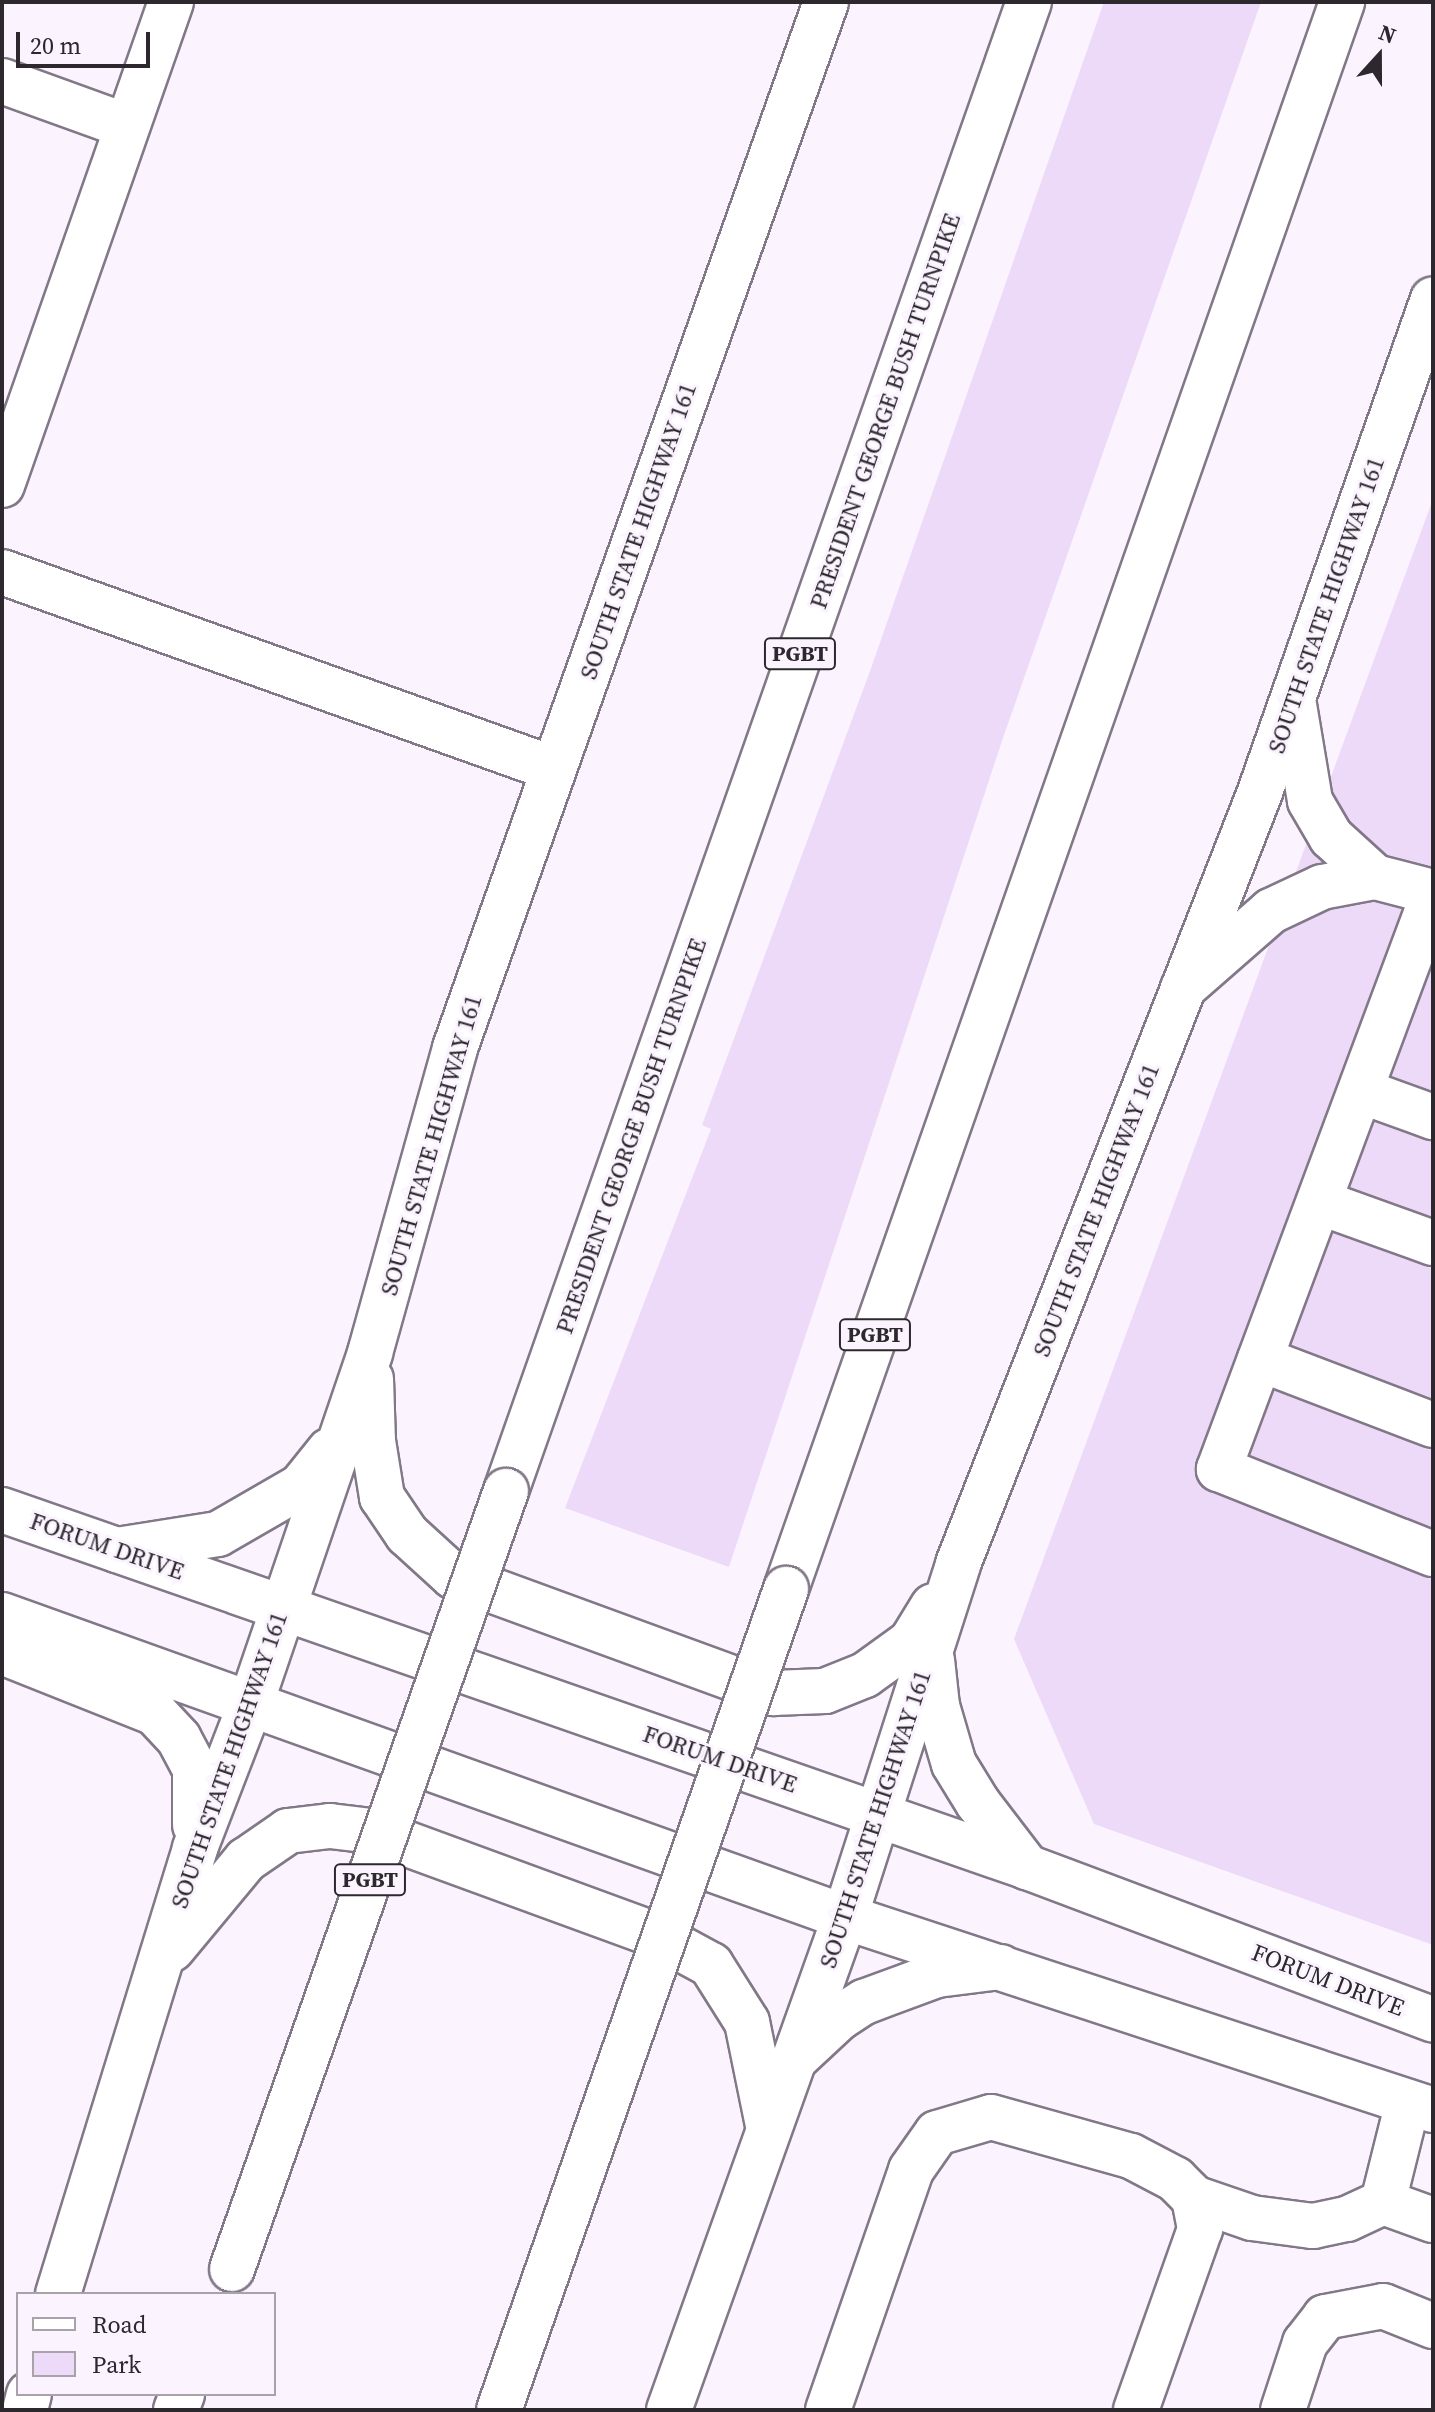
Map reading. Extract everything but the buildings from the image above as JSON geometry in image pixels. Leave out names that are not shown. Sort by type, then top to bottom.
[{"type":"main road","points":[[2,485],[171,2]]},
{"type":"main road","name":"SOUTH STATE HIGHWAY 161","points":[[59,2292],[195,1848],[251,1703],[370,1353],[455,1048],[826,2]]},
{"type":"main road","name":"PRESIDENT GEORGE BUSH TURNPIKE","points":[[225,2286],[1029,2]]},
{"type":"main road","name":"PGBT","points":[[722,1776],[1342,2]]},
{"type":"main road","points":[[2,81],[126,126]]},
{"type":"main road","name":"SOUTH STATE HIGHWAY 161","points":[[669,2410],[880,1815],[958,1564],[1293,699],[1433,299]]},
{"type":"main road","points":[[2,572],[554,769]]},
{"type":"main road","points":[[1293,699],[1310,801],[1331,837],[1375,877]]},
{"type":"main road","points":[[1183,988],[1271,911],[1322,887],[1375,877],[1433,893],[1415,998],[1361,1091],[1219,1469],[1433,1554]]},
{"type":"main road","points":[[1361,1091],[1433,1117]]},
{"type":"main road","points":[[1319,1202],[1433,1243]]},
{"type":"main road","points":[[370,1353],[373,1441],[382,1497],[407,1534],[453,1576],[773,1693],[825,1691],[865,1675],[911,1642],[958,1564]]},
{"type":"main road","points":[[1260,1359],[1433,1425]]},
{"type":"main road","points":[[117,1550],[218,1534],[301,1486],[341,1437]]},
{"type":"main road","name":"FORUM DRIVE","points":[[2,1510],[1027,1867],[1433,2020]]},
{"type":"main road","points":[[2,1615],[845,1917],[1421,2106],[1383,2202],[1347,2219],[1313,2226],[1252,2218],[1194,2198],[1175,2179],[1131,2156],[991,2117],[937,2133],[911,2170],[828,2410]]},
{"type":"main road","points":[[931,1648],[937,1706],[954,1764],[978,1803],[1027,1867]]},
{"type":"main road","points":[[2,1652],[155,1713],[179,1739],[195,1769],[195,1848]]},
{"type":"main road","points":[[499,2410],[722,1776]]},
{"type":"main road","points":[[526,2410],[722,1776]]},
{"type":"main road","points":[[161,1963],[246,1860],[288,1831],[330,1826],[372,1831],[654,1934],[711,1965],[747,2022],[768,2125]]},
{"type":"main road","points":[[793,2061],[839,2018],[864,2002],[937,1975],[1000,1967]]},
{"type":"main road","points":[[1136,2410],[1200,2229],[1194,2198]]},
{"type":"main road","points":[[1383,2202],[1433,2220]]},
{"type":"main road","points":[[1283,2410],[1305,2343],[1325,2317],[1383,2306],[1433,2326]]},
{"type":"green space","points":[[1104,2],[1261,2],[1003,738],[729,1567],[565,1508],[711,1129],[702,1125],[870,671]]},
{"type":"green space","points":[[1433,499],[1433,1945],[1094,1824],[1014,1639]]}]
